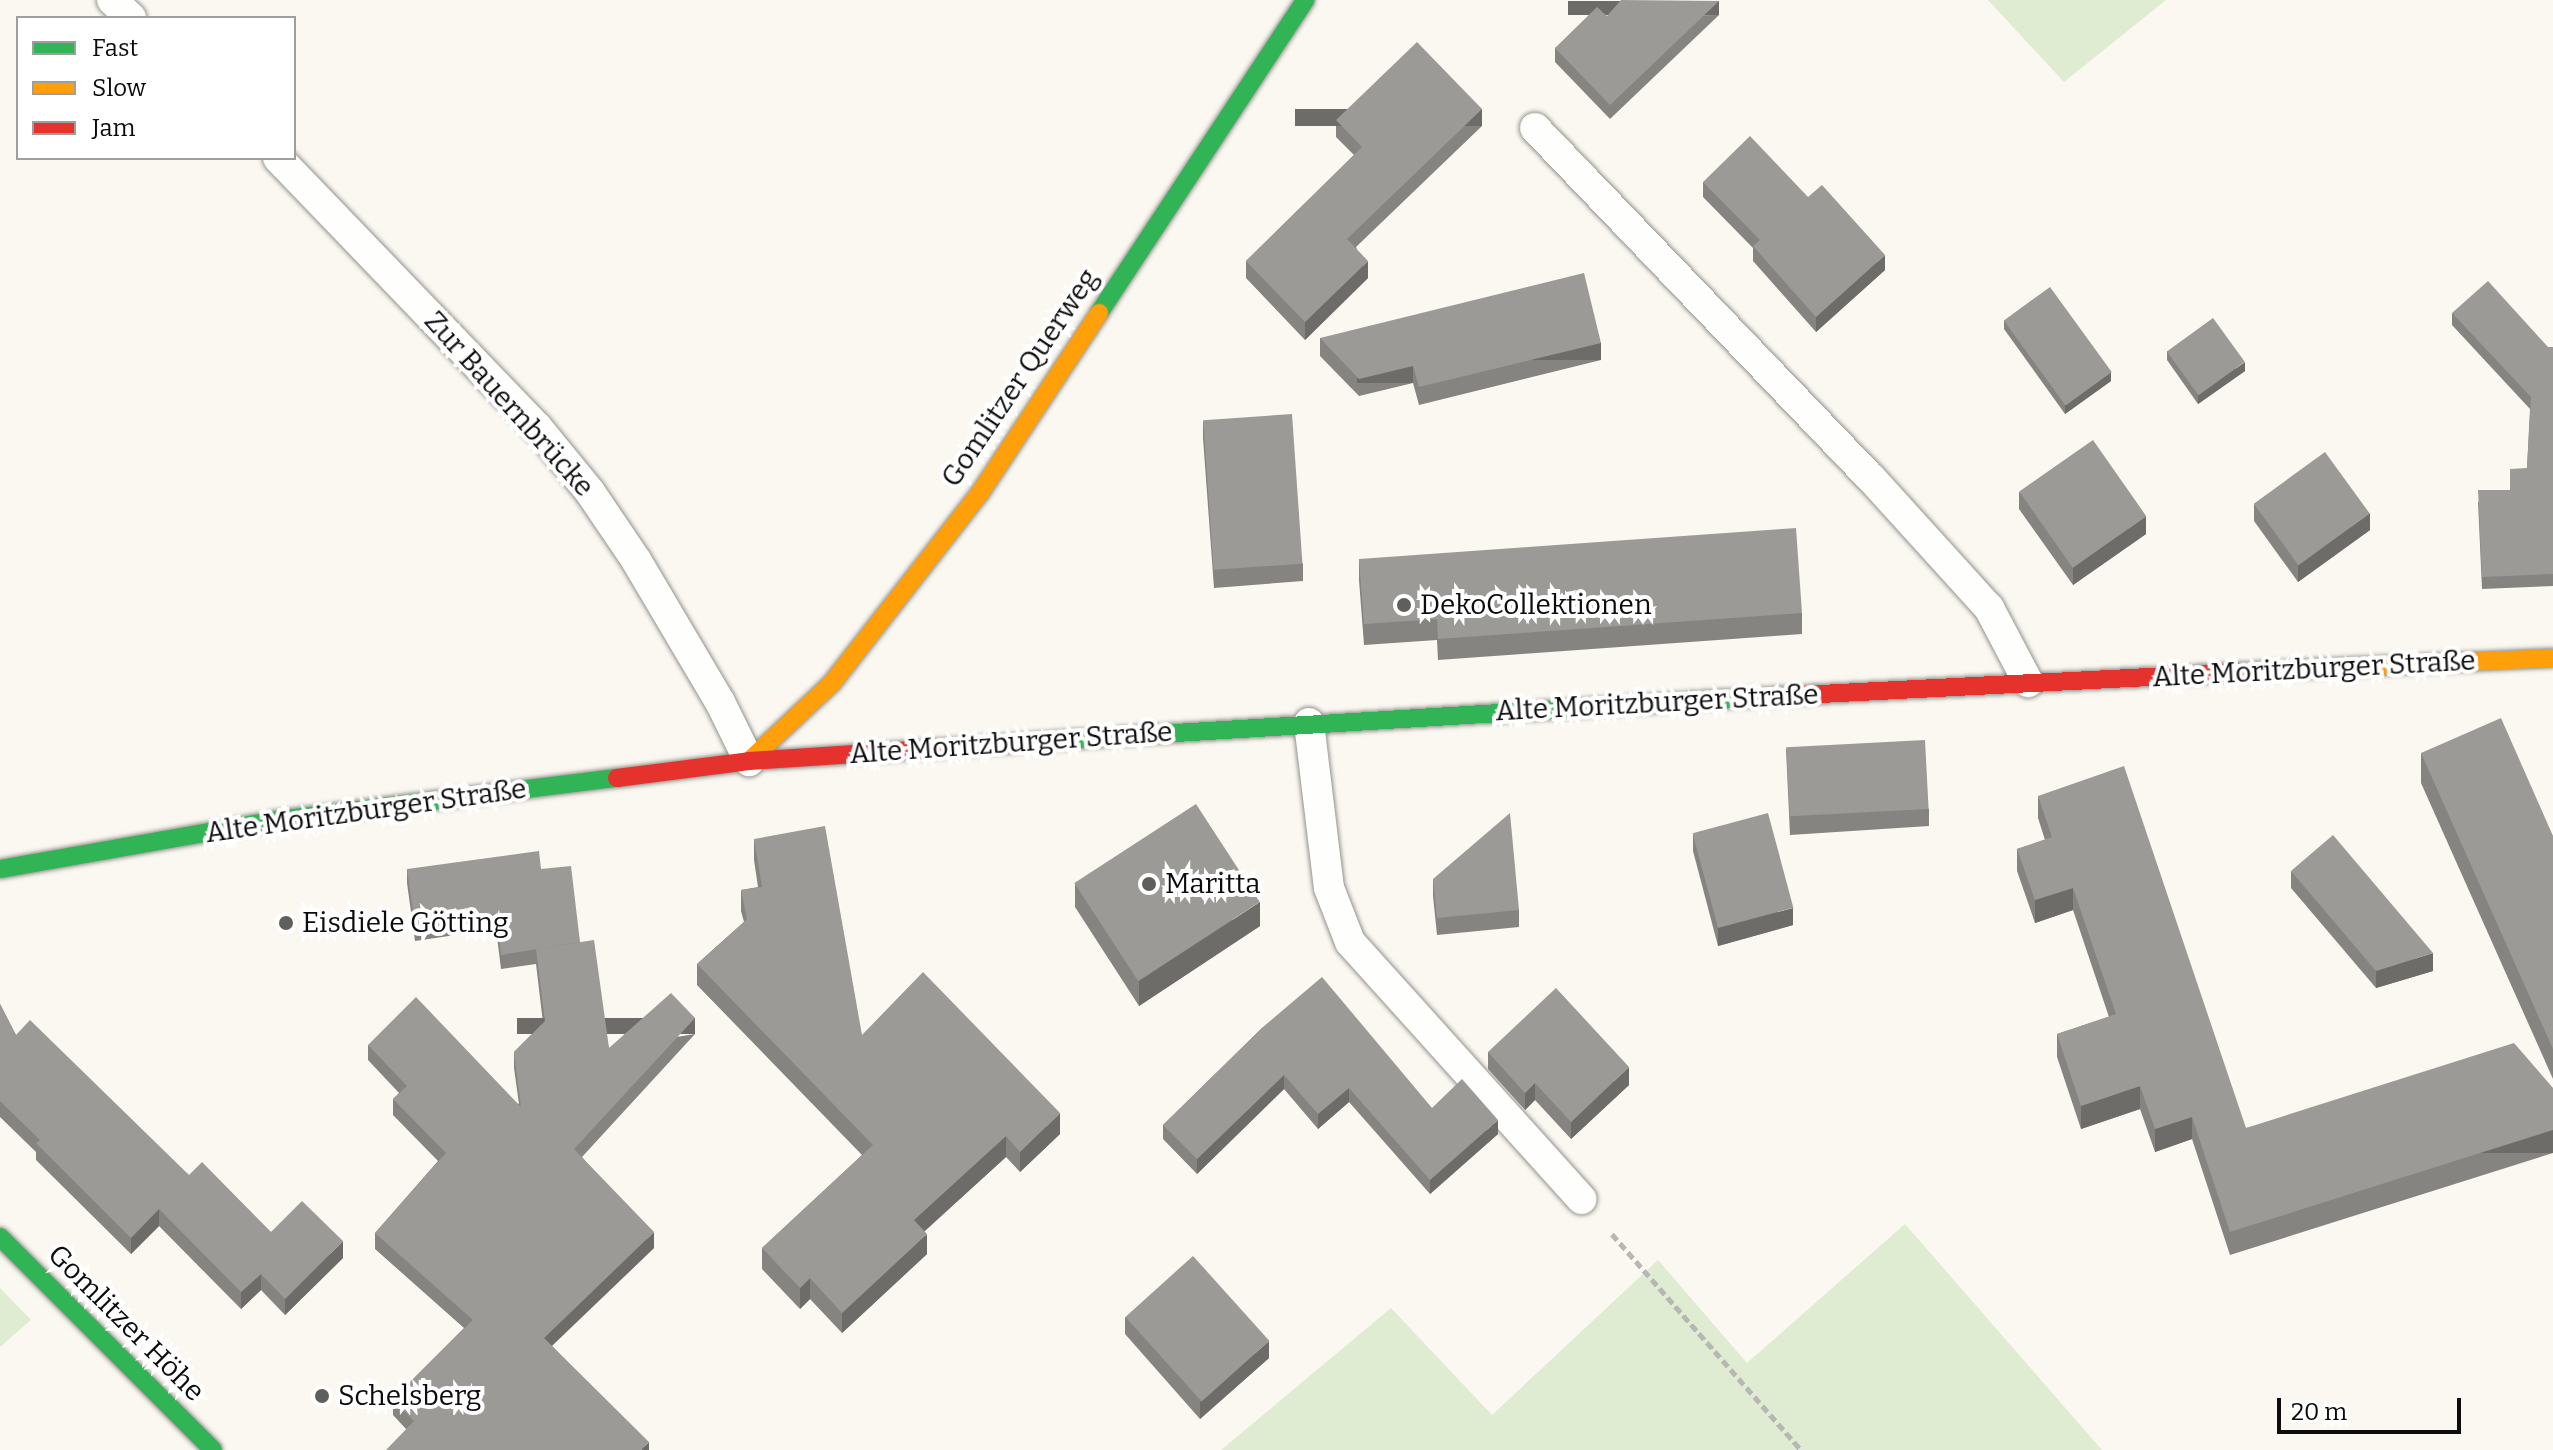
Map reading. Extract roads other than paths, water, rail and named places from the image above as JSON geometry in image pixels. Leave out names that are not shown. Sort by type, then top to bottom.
[{"type":"main road","name":"Gomlitzer Querweg","points":[[749,761],[832,683],[980,493],[1305,0]]},
{"type":"main road","name":"Alte Moritzburger Straße","points":[[0,869],[278,820],[749,761],[1309,723],[2028,682],[2553,658]]},
{"type":"main road","name":"Gomlitzer Höhe","points":[[0,1237],[213,1450]]},
{"type":"lane","points":[[112,0],[129,16]]},
{"type":"lane","points":[[1535,128],[1871,478],[1989,608],[2028,682]]},
{"type":"lane","name":"Zur Bauernbrücke","points":[[280,160],[537,427],[590,492],[720,702],[749,761]]},
{"type":"lane","points":[[1309,723],[1329,888],[1350,942],[1581,1199]]},
{"type":"place","name":"DekoCollektionen","points":[[1404,605]]},
{"type":"place","name":"Maritta","points":[[1149,884]]},
{"type":"place","name":"Eisdiele Götting","points":[[286,923]]},
{"type":"place","name":"Schelsberg","points":[[322,1396]]}]
